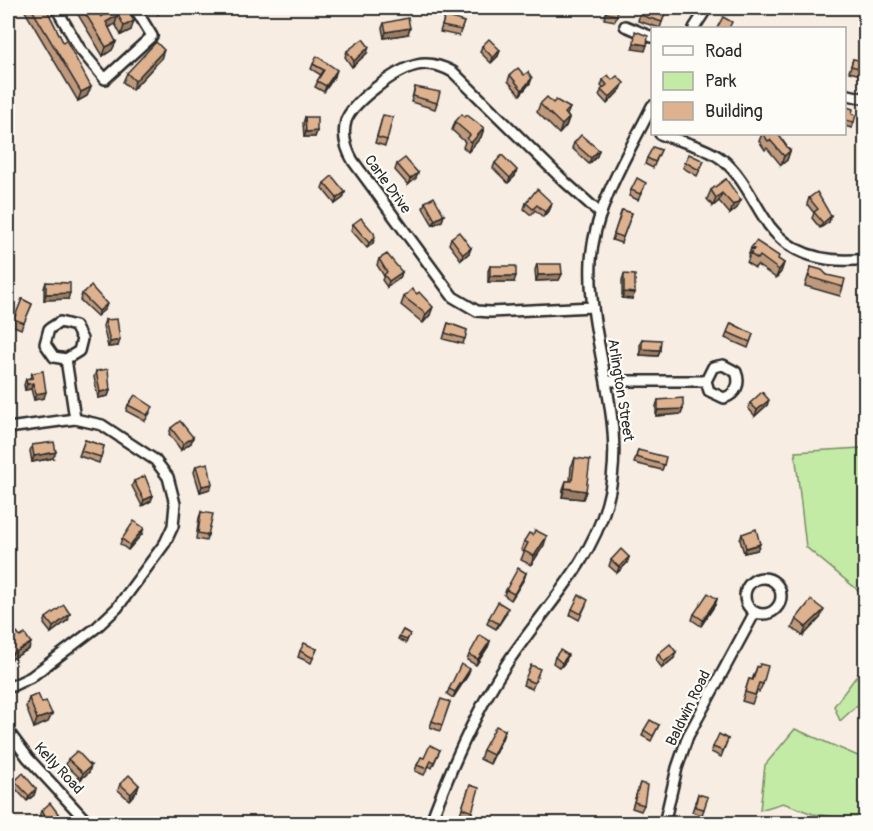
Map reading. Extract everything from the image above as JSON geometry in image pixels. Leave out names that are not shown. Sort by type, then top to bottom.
[{"type":"street","points":[[56,8],[80,49],[105,80],[152,36],[135,8]]},
{"type":"street","points":[[695,27],[706,8]]},
{"type":"street","points":[[625,26],[651,37]]},
{"type":"street","name":"Carle Drive","points":[[592,307],[490,312],[477,311],[453,297],[352,161],[346,150],[346,123],[359,101],[403,71],[416,65],[442,66],[453,72],[565,182],[601,214]]},
{"type":"street","points":[[846,94],[866,99]]},
{"type":"street","name":"Arlington Street","points":[[430,824],[453,766],[492,688],[517,649],[574,573],[599,527],[612,484],[615,448],[607,381],[592,307],[592,248],[601,214],[651,108]]},
{"type":"street","points":[[642,127],[651,131]]},
{"type":"street","points":[[663,135],[706,151],[724,161],[742,182],[764,219],[788,246],[819,259],[841,261],[866,259]]},
{"type":"street","points":[[60,322],[75,326],[82,339],[76,354],[66,359],[54,357],[45,344],[49,329],[60,322]]},
{"type":"street","points":[[66,359],[75,419]]},
{"type":"street","points":[[607,381],[706,381]]},
{"type":"street","points":[[8,428],[75,419],[102,425],[155,459],[164,470],[175,504],[173,526],[165,543],[104,622],[32,677],[8,688]]},
{"type":"street","points":[[755,579],[772,579],[780,588],[781,601],[778,607],[767,614],[755,612],[745,599],[747,587],[755,579]]},
{"type":"street","name":"Baldwin Road","points":[[664,824],[676,768],[688,736],[755,612]]},
{"type":"street","name":"Kelly Road","points":[[8,731],[28,758],[89,824]]},
{"type":"green space","points":[[861,448],[866,452],[865,609],[860,592],[806,547],[795,452]]},
{"type":"green space","points":[[865,665],[865,698],[840,721],[834,706]]},
{"type":"green space","points":[[795,729],[865,759],[865,821],[813,814],[783,803],[760,810],[765,765]]},
{"type":"building","points":[[31,8],[46,8],[63,42],[66,40],[91,87],[81,92]]},
{"type":"building","points":[[82,8],[96,8],[101,17],[112,11],[111,8],[126,8],[134,21],[124,26],[118,15],[106,22],[116,42],[106,47]]},
{"type":"building","points":[[607,8],[618,8],[617,15],[606,13]]},
{"type":"building","points":[[641,8],[649,10],[650,8],[662,8],[661,12],[665,13],[662,22],[640,15]]},
{"type":"building","points":[[445,16],[464,22],[461,30],[442,26]]},
{"type":"building","points":[[723,17],[732,22],[730,27],[718,27]]},
{"type":"building","points":[[408,18],[410,28],[386,32],[384,23]]},
{"type":"building","points":[[635,31],[648,36],[647,45],[634,43]]},
{"type":"building","points":[[363,39],[369,47],[354,61],[347,51]]},
{"type":"building","points":[[489,39],[500,50],[493,58],[482,46]]},
{"type":"building","points":[[156,42],[164,50],[135,81],[127,73]]},
{"type":"building","points":[[317,56],[337,70],[326,86],[317,81],[324,70],[313,64]]},
{"type":"building","points":[[853,59],[865,61],[863,69],[851,66]]},
{"type":"building","points":[[518,68],[524,75],[528,72],[532,78],[522,90],[510,75]]},
{"type":"building","points":[[608,75],[612,80],[617,76],[624,83],[609,98],[601,90],[607,85],[603,80]]},
{"type":"building","points":[[415,87],[440,92],[437,103],[413,96]]},
{"type":"building","points":[[547,97],[553,103],[556,100],[570,108],[565,113],[569,118],[562,125],[540,104]]},
{"type":"building","points":[[846,107],[853,109],[852,114],[856,115],[854,122],[846,120]]},
{"type":"building","points":[[462,114],[465,117],[467,115],[484,128],[471,143],[467,139],[470,135],[455,122]]},
{"type":"building","points":[[383,115],[393,117],[387,140],[377,137]]},
{"type":"building","points":[[305,117],[317,117],[317,131],[306,132]]},
{"type":"building","points":[[581,135],[599,150],[591,158],[574,143]]},
{"type":"building","points":[[764,135],[779,135],[790,151],[784,156],[770,140],[768,141]]},
{"type":"building","points":[[653,147],[661,150],[655,162],[647,158]]},
{"type":"building","points":[[689,154],[704,161],[699,170],[685,162]]},
{"type":"building","points":[[502,155],[517,170],[510,178],[495,163]]},
{"type":"building","points":[[405,158],[418,173],[410,179],[397,164]]},
{"type":"building","points":[[332,176],[345,192],[337,198],[324,183]]},
{"type":"building","points":[[637,178],[646,183],[640,194],[631,190]]},
{"type":"building","points":[[726,179],[741,200],[733,205],[722,193],[716,198],[711,190]]},
{"type":"building","points":[[537,189],[552,203],[545,212],[537,205],[533,209],[526,203]]},
{"type":"building","points":[[817,192],[831,216],[823,223],[814,212],[818,209],[809,198]]},
{"type":"building","points":[[434,197],[444,215],[435,220],[425,202]]},
{"type":"building","points":[[622,210],[632,213],[623,237],[614,234]]},
{"type":"building","points":[[361,218],[374,233],[375,237],[369,243],[353,224]]},
{"type":"building","points":[[459,232],[471,248],[463,254],[451,238]]},
{"type":"building","points":[[756,241],[779,256],[778,259],[784,263],[779,270],[760,256],[758,259],[750,254]]},
{"type":"building","points":[[387,254],[402,272],[389,281],[384,275],[387,272],[379,259]]},
{"type":"building","points":[[537,264],[561,264],[562,274],[538,275]]},
{"type":"building","points":[[490,266],[516,266],[516,276],[490,276]]},
{"type":"building","points":[[811,267],[822,270],[827,275],[845,279],[843,287],[809,277]]},
{"type":"building","points":[[624,274],[635,275],[635,293],[624,292]]},
{"type":"building","points":[[46,282],[70,283],[70,293],[46,294]]},
{"type":"building","points":[[91,286],[107,304],[99,311],[82,294]]},
{"type":"building","points":[[412,289],[417,294],[419,292],[433,307],[426,314],[404,297]]},
{"type":"building","points":[[22,299],[32,304],[24,323],[14,319]]},
{"type":"building","points":[[117,319],[120,340],[110,342],[105,320]]},
{"type":"building","points":[[448,323],[467,330],[465,339],[445,333]]},
{"type":"building","points":[[731,323],[753,334],[750,342],[727,332]]},
{"type":"building","points":[[642,339],[661,340],[660,350],[642,349]]},
{"type":"building","points":[[108,369],[110,390],[100,392],[96,371]]},
{"type":"building","points":[[43,371],[46,392],[36,394],[33,383],[27,384],[26,379],[33,378],[32,373]]},
{"type":"building","points":[[762,392],[769,400],[757,410],[750,403]]},
{"type":"building","points":[[135,395],[153,407],[147,415],[128,405]]},
{"type":"building","points":[[683,398],[683,409],[658,410],[658,400]]},
{"type":"building","points":[[180,421],[193,437],[183,444],[171,428]]},
{"type":"building","points":[[85,440],[104,446],[101,457],[81,451]]},
{"type":"building","points":[[54,442],[56,452],[34,456],[32,445]]},
{"type":"building","points":[[638,450],[666,457],[664,465],[636,457]]},
{"type":"building","points":[[575,458],[590,460],[586,491],[565,488],[566,481],[572,481]]},
{"type":"building","points":[[208,463],[212,484],[202,486],[196,466]]},
{"type":"building","points":[[145,476],[153,496],[144,500],[134,481]]},
{"type":"building","points":[[201,512],[213,514],[208,535],[198,533]]},
{"type":"building","points":[[134,521],[144,528],[130,545],[122,539]]},
{"type":"building","points":[[756,529],[760,544],[746,548],[742,534]]},
{"type":"building","points":[[535,530],[547,536],[534,556],[524,551],[528,543],[524,541],[529,533],[533,535]]},
{"type":"building","points":[[621,549],[629,557],[619,567],[611,560]]},
{"type":"building","points":[[518,568],[526,573],[514,594],[506,590]]},
{"type":"building","points":[[708,593],[717,599],[703,620],[694,614]]},
{"type":"building","points":[[579,595],[588,600],[581,614],[572,609]]},
{"type":"building","points":[[811,600],[824,610],[806,627],[796,619]]},
{"type":"building","points":[[498,602],[508,608],[499,624],[489,618]]},
{"type":"building","points":[[64,605],[70,614],[53,627],[46,618]]},
{"type":"building","points":[[403,630],[410,634],[407,640],[399,637]]},
{"type":"building","points":[[17,633],[20,637],[25,634],[31,643],[12,654],[8,643],[13,639],[11,636]]},
{"type":"building","points":[[480,635],[490,641],[478,659],[469,655]]},
{"type":"building","points":[[304,643],[317,649],[313,658],[300,651]]},
{"type":"building","points":[[670,644],[676,652],[664,662],[658,654]]},
{"type":"building","points":[[560,650],[568,655],[562,663],[555,657]]},
{"type":"building","points":[[461,664],[470,669],[455,692],[449,689]]},
{"type":"building","points":[[760,664],[768,666],[763,684],[759,683],[755,695],[745,692],[749,679],[753,680]]},
{"type":"building","points":[[531,665],[540,669],[534,683],[525,679]]},
{"type":"building","points":[[38,694],[42,703],[46,701],[52,714],[37,719],[29,698]]},
{"type":"building","points":[[441,699],[450,702],[442,725],[432,721]]},
{"type":"building","points":[[650,720],[659,725],[653,736],[644,730]]},
{"type":"building","points":[[496,726],[505,730],[493,755],[483,750]]},
{"type":"building","points":[[719,734],[728,739],[723,751],[713,747]]},
{"type":"building","points":[[430,745],[440,750],[434,762],[431,761],[427,769],[417,765],[421,757],[424,758]]},
{"type":"building","points":[[77,751],[91,766],[83,773],[68,759]]},
{"type":"building","points":[[23,773],[36,789],[29,796],[15,781]]},
{"type":"building","points":[[129,775],[139,785],[131,794],[120,784]]},
{"type":"building","points":[[640,783],[647,785],[644,805],[634,802]]},
{"type":"building","points":[[470,785],[479,788],[472,812],[462,808]]},
{"type":"building","points":[[698,794],[708,797],[704,809],[695,807]]},
{"type":"building","points":[[50,803],[63,820],[59,824],[53,824],[41,811]]},
{"type":"building","points":[[385,819],[397,824],[383,824]]}]
